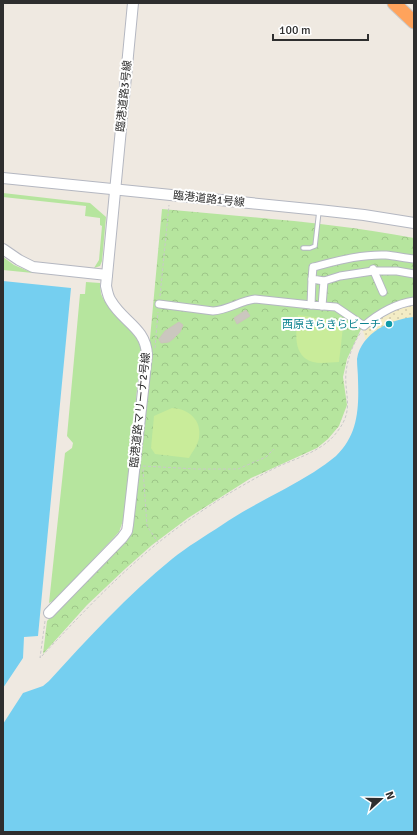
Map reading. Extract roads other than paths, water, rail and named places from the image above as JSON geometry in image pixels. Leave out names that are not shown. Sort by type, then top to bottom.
[{"type":"highway","points":[[394,3],[414,22]]},
{"type":"highway","points":[[403,3],[414,14]]},
{"type":"street","name":"臨港道路3号線","points":[[115,190],[133,3]]},
{"type":"street","name":"臨港道路1号線","points":[[3,178],[319,210],[414,223]]},
{"type":"street","name":"臨港道路マリーナ2号線","points":[[47,615],[122,538],[127,531],[139,466],[146,346],[140,334],[111,301],[106,286],[115,190]]},
{"type":"street","points":[[3,249],[19,260],[33,267],[107,275]]},
{"type":"street","points":[[311,305],[314,267],[338,260],[361,256],[386,255],[414,259]]},
{"type":"street","points":[[312,279],[324,281],[373,270],[406,271],[414,274]]},
{"type":"street","points":[[373,270],[383,292]]},
{"type":"street","points":[[322,306],[324,281]]},
{"type":"street","points":[[159,304],[221,311],[247,300],[255,299],[336,307],[364,326],[376,315],[385,310],[397,305],[414,301]]},
{"type":"lane","points":[[303,248],[315,246],[319,210]]},
{"type":"water","points":[[3,281],[71,288],[38,636],[24,637],[23,658],[3,688]]},
{"type":"water","points":[[414,317],[414,832],[3,832],[3,724],[23,693],[43,686],[49,681],[124,602],[178,555],[233,518],[303,479],[336,456],[349,439],[356,421],[358,401],[357,359],[364,342],[378,329],[387,324],[405,318]]},
{"type":"place","name":"西原きらきらビーチ","points":[[389,324]]}]
